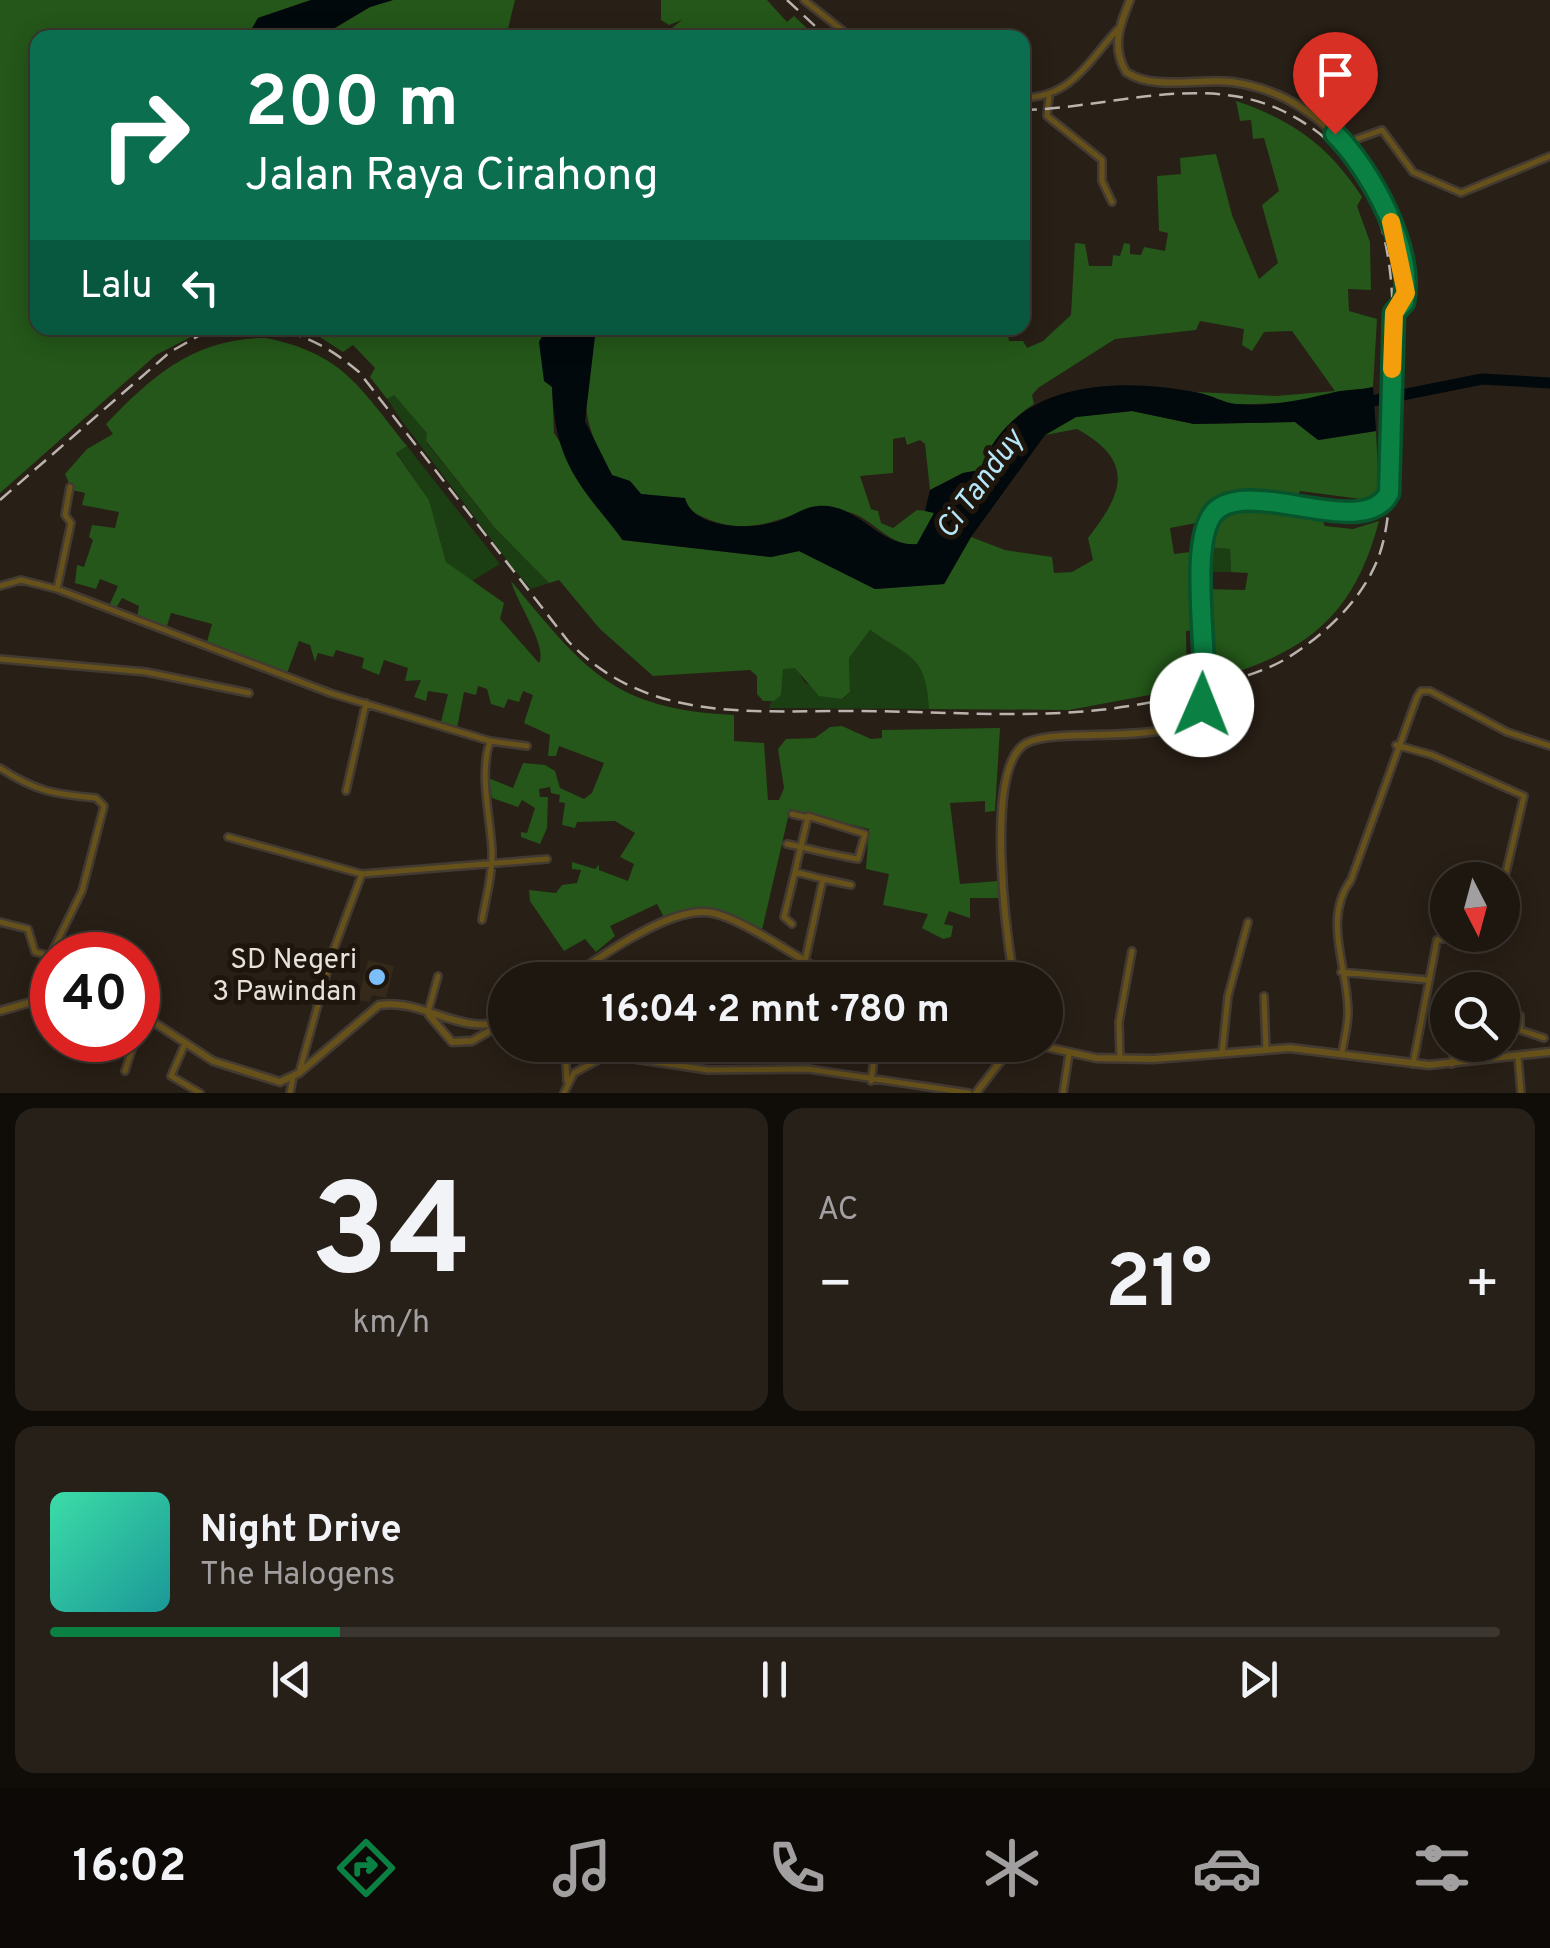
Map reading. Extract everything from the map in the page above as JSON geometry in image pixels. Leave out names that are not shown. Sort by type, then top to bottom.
[{"type":"street","points":[[804,0],[842,30]]},
{"type":"street","points":[[1011,962],[1002,904],[1002,828],[1005,788],[1016,753],[1037,738],[1137,733],[1181,722],[1197,712],[1205,690],[1200,608],[1204,540],[1207,523],[1222,506],[1266,501],[1352,512],[1378,506],[1389,493],[1394,313],[1406,293],[1394,232],[1350,150],[1315,118],[1236,82],[1146,82],[1132,76],[1122,66],[1118,29],[1130,0]]},
{"type":"street","points":[[1030,98],[1049,97],[1093,61],[1104,40],[1118,29]]},
{"type":"street","points":[[1049,97],[1048,116],[1102,160],[1102,181],[1112,202]]},
{"type":"street","points":[[1350,150],[1357,140],[1382,130],[1413,172],[1462,193],[1550,156]]},
{"type":"street","points":[[57,589],[71,523],[65,516],[70,487]]},
{"type":"street","points":[[0,586],[21,580],[57,589],[128,619],[366,703],[490,741],[526,746]]},
{"type":"street","points":[[0,659],[146,672],[248,693]]},
{"type":"street","points":[[1342,1053],[1348,1010],[1341,972],[1343,947],[1335,914],[1338,897],[1351,880],[1396,744],[1424,690],[1507,732],[1550,746]]},
{"type":"street","points":[[346,791],[366,703]]},
{"type":"street","points":[[482,920],[492,864],[490,792],[484,773],[490,741]]},
{"type":"street","points":[[1396,744],[1432,755],[1524,796],[1508,862]]},
{"type":"street","points":[[0,768],[36,789],[60,797],[96,798],[104,806],[82,891],[62,932]]},
{"type":"street","points":[[787,844],[858,859],[865,840],[864,831],[792,814]]},
{"type":"street","points":[[792,924],[784,917],[808,818]]},
{"type":"street","points":[[228,837],[362,874],[547,860]]},
{"type":"street","points":[[795,872],[851,885]]},
{"type":"street","points":[[290,1093],[332,954],[362,874]]},
{"type":"street","points":[[598,962],[647,932],[702,912],[736,923],[805,961],[823,879]]},
{"type":"street","points":[[0,922],[28,929],[30,936]]},
{"type":"street","points":[[1222,1054],[1227,1001],[1248,922]]},
{"type":"street","points":[[1120,1058],[1119,1022],[1132,951]]},
{"type":"street","points":[[1413,1064],[1434,952]]},
{"type":"street","points":[[1341,972],[1428,980]]},
{"type":"street","points":[[428,1014],[438,976]]},
{"type":"street","points":[[1264,996],[1266,1049]]},
{"type":"street","points":[[0,1011],[30,1002]]},
{"type":"street","points":[[160,1026],[226,1067],[276,1082],[296,1075],[370,1008],[398,1003],[467,1025],[488,1023]]},
{"type":"street","points":[[428,1014],[452,1042],[472,1041],[488,1031]]},
{"type":"street","points":[[1520,1030],[1544,1038]]},
{"type":"street","points":[[186,1041],[170,1076],[200,1093]]},
{"type":"street","points":[[1063,1052],[1120,1058],[1266,1049],[1342,1053],[1413,1064],[1473,1062]]},
{"type":"street","points":[[1520,1057],[1550,1052]]},
{"type":"street","points":[[1063,1093],[1069,1054]]},
{"type":"street","points":[[567,1082],[592,1060],[607,1055],[708,1070],[808,1069],[972,1093],[998,1062]]},
{"type":"street","points":[[124,1070],[127,1062]]},
{"type":"street","points":[[564,1093],[566,1062]]},
{"type":"street","points":[[872,1081],[874,1062]]},
{"type":"street","points":[[1518,1062],[1520,1093]]},
{"type":"shaded area","name":"SD Negeri 3 Pawindan","points":[[368,960],[394,966],[386,998],[372,995],[370,1002],[358,1000]]},
{"type":"green space","points":[[0,0],[311,0],[258,18],[251,30],[30,30],[30,335],[195,335],[156,355],[0,493]]},
{"type":"green space","points":[[393,0],[515,0],[508,30],[332,30],[370,7]]},
{"type":"green space","points":[[661,0],[767,0],[787,22],[794,16],[809,30],[672,30],[682,20],[669,25],[661,20]]},
{"type":"green space","points":[[1236,101],[1292,127],[1337,164],[1362,197],[1357,206],[1370,242],[1371,290],[1348,289],[1349,311],[1377,319],[1373,387],[1299,402],[1232,404],[1197,392],[1276,396],[1335,391],[1292,331],[1264,332],[1252,351],[1242,345],[1244,329],[1200,321],[1196,330],[1115,339],[1038,388],[1032,395],[1034,404],[1002,432],[980,470],[963,473],[930,490],[925,444],[920,440],[907,445],[905,437],[893,439],[893,473],[860,476],[871,509],[878,511],[881,523],[893,528],[917,510],[935,512],[917,544],[889,537],[857,515],[831,510],[804,512],[753,526],[723,524],[641,494],[630,481],[612,475],[600,453],[586,403],[595,335],[1008,335],[1009,341],[1023,341],[1027,348],[1043,341],[1071,315],[1075,243],[1085,244],[1089,266],[1112,266],[1113,255],[1120,256],[1124,243],[1130,244],[1130,254],[1141,255],[1144,247],[1165,251],[1168,233],[1159,231],[1157,176],[1181,174],[1180,158],[1216,154],[1232,215],[1259,279],[1278,263],[1262,205],[1279,191],[1264,138],[1253,139],[1251,120],[1240,121]]},
{"type":"green space","points":[[317,335],[543,335],[539,342],[552,387],[554,433],[622,540],[771,557],[799,551],[875,589],[944,584],[971,537],[1005,550],[1052,557],[1054,573],[1072,572],[1093,560],[1088,538],[1110,506],[1118,478],[1108,453],[1077,429],[1045,435],[1076,417],[1132,411],[1194,424],[1295,422],[1319,440],[1376,431],[1379,496],[1368,500],[1300,491],[1294,503],[1267,498],[1226,501],[1201,522],[1170,528],[1174,554],[1199,551],[1198,630],[1186,631],[1187,688],[1069,710],[929,709],[920,667],[870,630],[849,658],[850,692],[842,699],[819,696],[795,668],[783,669],[781,695],[774,701],[763,701],[757,694],[757,676],[750,670],[653,676],[600,629],[559,580],[549,583],[495,528],[426,441],[427,433],[394,395],[387,399],[370,377],[375,368],[353,345],[343,352]]},
{"type":"green space","points":[[266,338],[314,353],[332,364],[376,407],[407,446],[396,453],[429,500],[446,562],[504,603],[500,619],[539,663],[536,636],[511,581],[560,638],[604,679],[658,704],[734,715],[734,741],[764,743],[768,800],[779,800],[784,788],[778,749],[786,739],[815,738],[830,727],[842,726],[871,739],[882,738],[882,730],[1000,728],[995,811],[985,812],[985,801],[950,803],[960,884],[998,881],[999,898],[970,898],[970,918],[949,911],[944,924],[953,926],[951,937],[943,939],[922,928],[928,914],[883,905],[889,874],[866,869],[869,829],[790,809],[762,930],[715,910],[665,919],[657,904],[610,926],[615,936],[596,952],[585,939],[564,951],[530,901],[529,890],[556,893],[562,885],[577,883],[581,870],[572,869],[572,862],[595,869],[599,865],[599,870],[628,881],[634,864],[620,857],[635,833],[615,821],[577,822],[575,828],[562,825],[565,803],[559,802],[560,795],[551,793],[550,787],[539,789],[540,797],[548,797],[547,828],[540,844],[521,837],[521,832],[527,833],[535,808],[522,800],[518,807],[492,798],[488,778],[513,788],[523,763],[545,765],[555,771],[560,788],[584,799],[592,793],[604,763],[559,746],[556,756],[548,756],[550,735],[524,723],[533,695],[523,691],[519,702],[508,699],[504,708],[491,704],[487,689],[478,686],[476,695],[464,692],[457,728],[441,722],[448,694],[428,691],[426,701],[414,697],[421,680],[405,681],[408,668],[384,660],[379,675],[362,668],[364,658],[336,650],[333,657],[318,653],[315,662],[310,645],[299,641],[287,673],[207,642],[212,624],[171,613],[167,626],[137,617],[139,606],[122,598],[116,608],[109,606],[118,586],[100,579],[96,589],[75,583],[77,565],[84,567],[93,540],[89,537],[92,525],[115,528],[119,512],[82,505],[85,493],[72,490],[65,474],[87,449],[113,434],[106,424],[159,375],[197,352],[241,340]]},
{"type":"green space","points":[[393,394],[428,433],[426,442],[495,528],[549,583],[531,589],[513,568],[402,421],[387,399]]},
{"type":"green space","points":[[407,446],[500,564],[472,581],[446,562],[429,500],[396,452]]},
{"type":"green space","points":[[1248,504],[1317,510],[1325,526],[1353,529],[1379,521],[1355,584],[1319,628],[1270,659],[1206,682],[1204,589],[1245,590],[1248,573],[1231,572],[1230,549],[1206,547],[1207,537],[1213,521],[1223,511]]},
{"type":"green space","points":[[1206,547],[1230,549],[1231,572],[1204,572]]},
{"type":"green space","points":[[870,630],[920,666],[929,709],[769,708],[783,669],[796,667],[805,683],[843,699],[850,692],[849,658]]},
{"type":"water","points":[[311,0],[393,0],[370,7],[331,30],[251,30],[258,18]]},
{"type":"water","points":[[543,335],[595,335],[585,421],[612,475],[630,481],[641,494],[685,498],[699,516],[724,525],[764,525],[812,507],[832,507],[857,517],[891,539],[917,544],[934,513],[925,511],[930,490],[963,473],[980,470],[996,440],[1017,417],[1043,401],[1103,386],[1168,388],[1249,405],[1373,387],[1376,431],[1318,440],[1295,422],[1194,424],[1132,411],[1076,417],[1045,435],[971,537],[944,584],[875,589],[799,551],[771,557],[623,540],[582,487],[564,454],[552,387],[544,381],[539,342]]},
{"type":"waterway","name":"Ci Tanduy","points":[[1362,403],[1482,379],[1550,383]]},
{"type":"railway","points":[[787,0],[819,30]]},
{"type":"railway","points":[[296,335],[315,342],[359,372],[568,641],[599,668],[668,700],[743,711],[1042,714],[1129,706],[1174,697],[1273,666],[1340,616],[1370,576],[1386,528],[1390,493],[1392,289],[1386,246],[1374,206],[1354,170],[1325,138],[1283,111],[1252,100],[1187,93],[1030,110]]},
{"type":"railway","points":[[0,500],[170,352],[200,335]]},
{"type":"slow traffic","points":[[1391,222],[1406,293],[1394,313],[1392,369]]},
{"type":"place","name":"SD Negeri 3 Pawindan","points":[[377,977]]},
{"type":"route","points":[[1202,705],[1202,561],[1207,523],[1213,513],[1230,503],[1248,501],[1342,512],[1370,510],[1389,493],[1394,313],[1406,293],[1394,232],[1383,204],[1350,150],[1335,134]]}]
